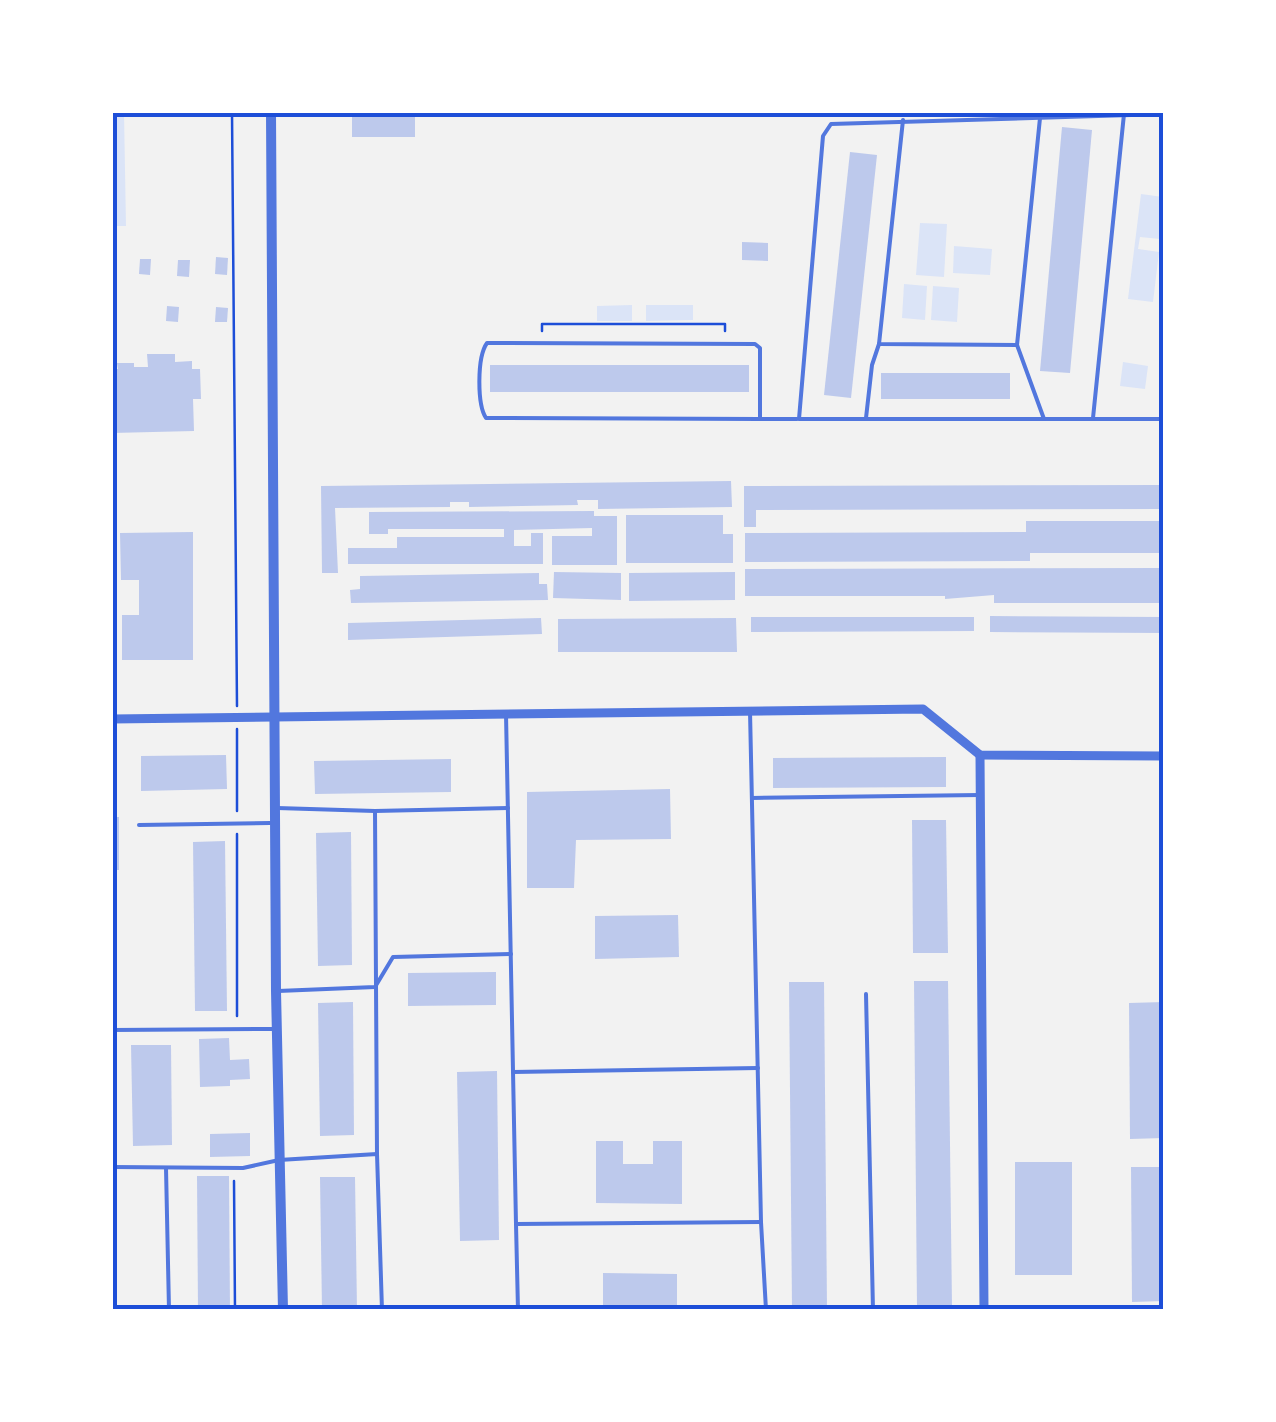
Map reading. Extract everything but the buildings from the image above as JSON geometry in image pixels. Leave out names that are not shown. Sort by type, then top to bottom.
[{"type":"street","points":[[270,112],[276,992],[283,1310]]},
{"type":"street","points":[[112,719],[923,709],[980,755],[1164,756]]},
{"type":"street","points":[[980,755],[984,1310]]},
{"type":"lane","points":[[1093,419],[1124,114]]},
{"type":"lane","points":[[799,419],[825,130],[838,122],[1164,114]]},
{"type":"lane","points":[[1040,116],[1017,345],[1044,419]]},
{"type":"lane","points":[[866,419],[872,365],[880,344],[903,120]]},
{"type":"lane","points":[[760,419],[760,348],[746,342],[542,342],[492,343],[483,347],[482,409],[486,418],[760,419],[1164,419]]},
{"type":"lane","points":[[880,344],[1017,345]]},
{"type":"lane","points":[[750,711],[766,1310]]},
{"type":"lane","points":[[506,714],[518,1310]]},
{"type":"lane","points":[[752,798],[980,795]]},
{"type":"lane","points":[[275,808],[508,808]]},
{"type":"lane","points":[[375,811],[382,1310]]},
{"type":"lane","points":[[138,825],[275,823]]},
{"type":"lane","points":[[376,987],[392,957],[510,954]]},
{"type":"lane","points":[[276,992],[376,987]]},
{"type":"lane","points":[[866,994],[873,1310]]},
{"type":"lane","points":[[112,1030],[277,1029]]},
{"type":"lane","points":[[112,1065],[114,1167],[234,1168],[279,1160],[378,1154]]},
{"type":"lane","points":[[513,1072],[758,1068]]},
{"type":"lane","points":[[166,1168],[169,1310]]},
{"type":"lane","points":[[516,1224],[761,1222]]},
{"type":"path","points":[[232,112],[237,1029]]},
{"type":"path","points":[[542,342],[542,324],[725,324],[726,342]]},
{"type":"path","points":[[234,1168],[235,1310]]},
{"type":"shaded area","points":[[112,113],[124,113],[126,226],[113,226]]},
{"type":"shaded area","points":[[1141,194],[1163,197],[1160,239],[1140,237],[1138,249],[1159,252],[1153,302],[1128,299]]},
{"type":"shaded area","points":[[920,223],[947,224],[944,277],[916,275]]},
{"type":"shaded area","points":[[954,246],[992,249],[990,275],[953,273]]},
{"type":"shaded area","points":[[904,284],[927,286],[925,320],[902,318]]},
{"type":"shaded area","points":[[933,286],[959,288],[957,322],[931,320]]},
{"type":"shaded area","points":[[632,305],[632,321],[597,321],[597,306]]},
{"type":"shaded area","points":[[646,305],[693,305],[693,320],[646,321]]},
{"type":"shaded area","points":[[1123,362],[1148,366],[1145,389],[1120,386]]}]
